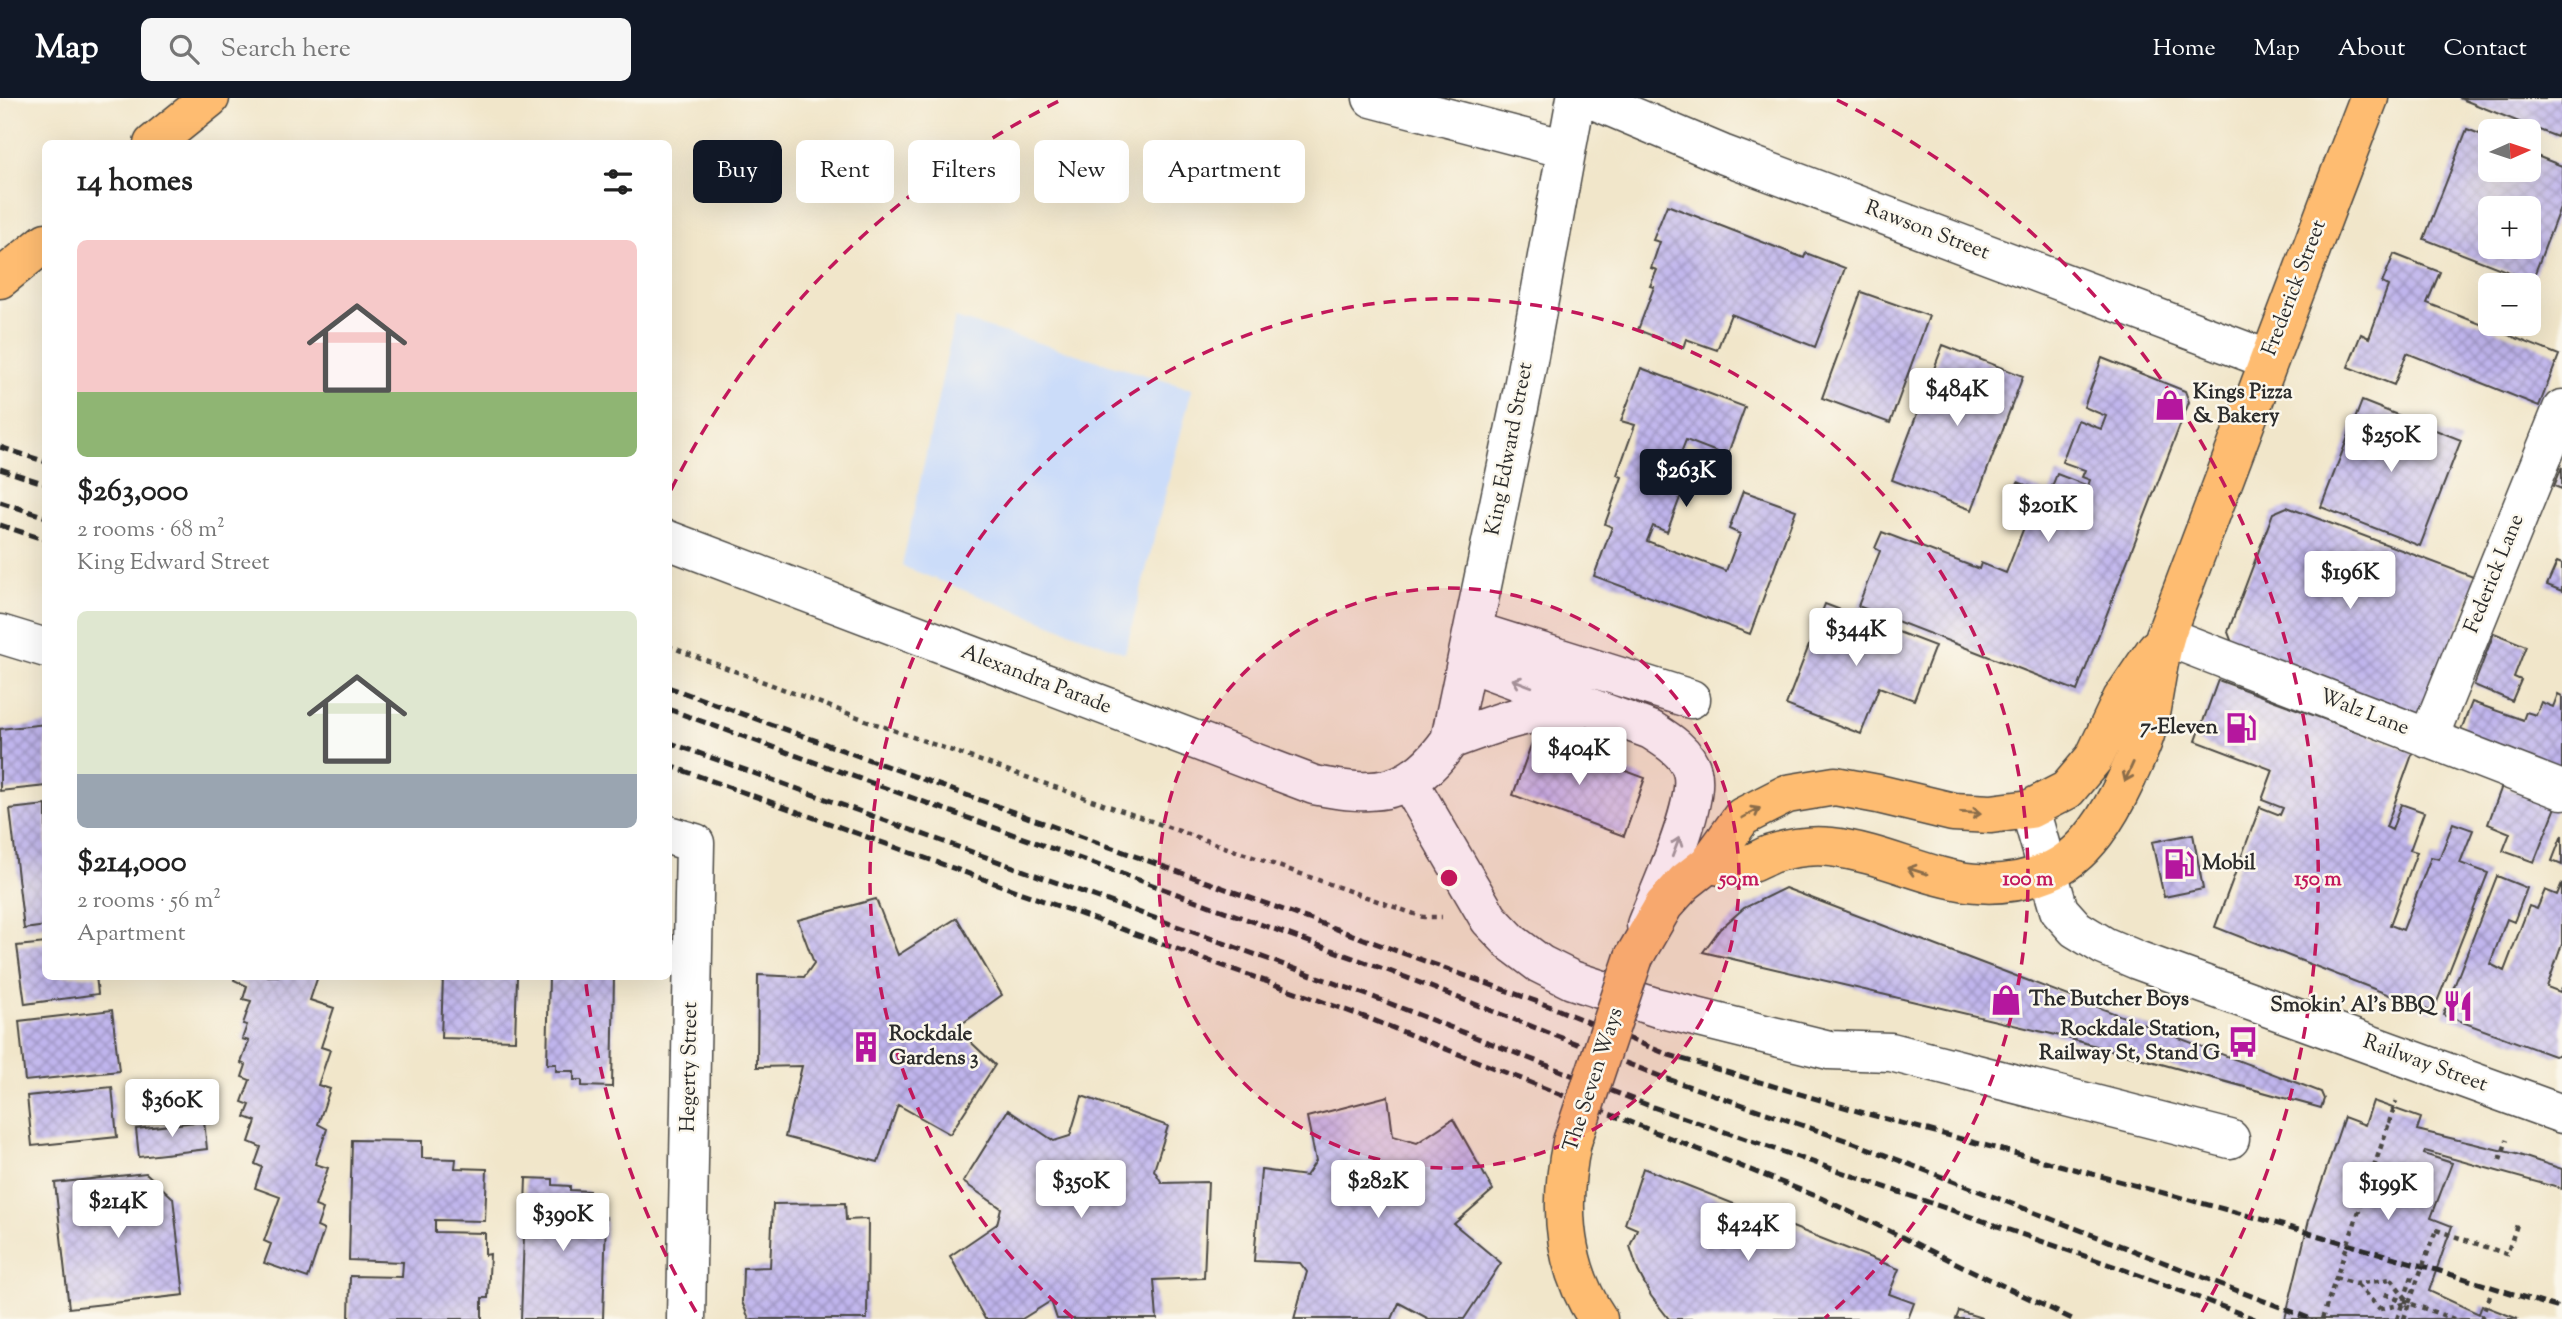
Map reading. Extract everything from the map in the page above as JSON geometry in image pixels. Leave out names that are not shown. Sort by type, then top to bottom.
[{"type":"main road","points":[[158,140],[209,98]]},
{"type":"main road","name":"Frederick Street","points":[[2048,872],[2075,857],[2096,832],[2125,781],[2147,732],[2165,636],[2267,359],[2370,98]]},
{"type":"main road","points":[[0,279],[42,248]]},
{"type":"main road","name":"Frederick Street","points":[[2030,809],[2067,790],[2094,758],[2122,699],[2165,636]]},
{"type":"main road","name":"The Seven Ways","points":[[1598,1319],[1590,1307],[1567,1244],[1564,1207],[1566,1173],[1572,1142],[1634,957],[1664,905],[1685,882],[1708,864],[1742,817],[1787,794],[1835,786],[1953,812],[1991,814],[2030,809]]},
{"type":"main road","points":[[1708,864],[1739,867],[1773,853],[1803,847],[1822,847],[1856,852],[1952,881],[1983,885],[2014,881],[2048,872]]},
{"type":"street","points":[[1372,98],[1566,149]]},
{"type":"street","name":"King Edward Street","points":[[1409,782],[1435,761],[1450,740],[1522,393],[1576,98]]},
{"type":"street","name":"Rawson Street","points":[[1589,98],[1722,154],[2267,359]]},
{"type":"street","name":"Federick Lane","points":[[2428,739],[2562,409]]},
{"type":"street","name":"Alexandra Parade","points":[[672,542],[1314,785],[1348,791],[1378,791],[1409,782]]},
{"type":"street","points":[[0,634],[42,647]]},
{"type":"street","name":"Walz Lane","points":[[2165,636],[2562,790]]},
{"type":"street","points":[[1471,646],[1691,699]]},
{"type":"street","points":[[1471,646],[1594,710],[1651,730],[1669,741],[1692,769],[1694,786],[1690,810],[1634,957]]},
{"type":"street","points":[[1450,740],[1527,713],[1556,709],[1594,710]]},
{"type":"street","points":[[1409,782],[1489,919],[1513,943],[1540,964],[1602,992],[1829,1050],[1891,1052],[2230,1139]]},
{"type":"street","name":"Railway Street","points":[[2030,809],[2059,910],[2076,929],[2105,946],[2562,1114]]},
{"type":"street","name":"Hegerty Street","points":[[672,836],[695,842],[686,1319]]},
{"type":"path","points":[[672,648],[876,724],[1423,917],[1489,919]]},
{"type":"path","points":[[2322,1319],[2396,1101]]},
{"type":"path","points":[[2500,1160],[2507,1140]]},
{"type":"path","points":[[2397,1319],[2436,1230],[2507,1254],[2517,1225]]},
{"type":"path","points":[[2404,1319],[2413,1274]]},
{"type":"path","points":[[2335,1278],[2356,1284],[2391,1279],[2406,1303]]},
{"type":"path","points":[[2356,1284],[2379,1309],[2406,1303]]},
{"type":"path","points":[[2385,1294],[2454,1319]]},
{"type":"path","points":[[2481,1319],[2490,1296]]},
{"type":"shaded area","points":[[955,318],[1192,389],[1125,653],[902,566]]},
{"type":"building","points":[[2459,98],[2562,98],[2562,125],[2557,137],[2541,131],[2541,119],[2512,119]]},
{"type":"building","points":[[2467,129],[2478,133],[2478,182],[2541,182],[2541,158],[2562,166],[2562,202],[2541,257],[2541,196],[2478,196],[2478,259],[2540,259],[2535,273],[2511,273],[2424,239]]},
{"type":"building","points":[[1667,205],[1804,258],[1806,253],[1845,268],[1815,347],[1731,314],[1717,350],[1686,339],[1683,348],[1638,330],[1654,287],[1650,286],[1657,270],[1651,268],[1660,242],[1653,240]]},
{"type":"building","points":[[2394,254],[2440,272],[2427,303],[2478,323],[2478,336],[2511,336],[2559,355],[2539,406],[2407,353],[2394,385],[2348,367],[2361,334],[2369,338],[2388,286],[2382,283]]},
{"type":"building","points":[[1861,292],[1929,316],[1890,423],[1822,398]]},
{"type":"building","points":[[1943,345],[2023,376],[1972,510],[1892,480]]},
{"type":"building","points":[[2102,358],[2185,391],[2189,402],[2077,691],[1858,606],[1880,551],[1875,548],[1882,532],[1979,569],[1981,563],[2006,573],[2030,512],[2009,503],[2018,482],[2049,494],[2057,474],[2088,486],[2090,480],[2082,477],[2085,470],[2062,462],[2078,420],[2101,429],[2106,416],[2084,407]]},
{"type":"building","points":[[1641,368],[1745,407],[1727,456],[1686,440],[1670,481],[1684,487],[1667,532],[1653,526],[1647,541],[1726,571],[1740,534],[1729,529],[1743,491],[1796,510],[1750,634],[1594,576],[1612,527],[1605,524],[1622,477],[1617,475],[1635,425],[1621,421]]},
{"type":"building","points":[[2362,401],[2461,440],[2420,546],[2321,507]]},
{"type":"building","points":[[2562,467],[2562,489],[2554,486]]},
{"type":"building","points":[[2287,507],[2476,578],[2423,719],[2234,648],[2228,632],[2273,513]]},
{"type":"building","points":[[2557,562],[2562,564],[2562,591],[2547,585]]},
{"type":"building","points":[[1825,604],[1935,646],[1914,700],[1879,687],[1861,734],[1786,705]]},
{"type":"building","points":[[2494,633],[2526,646],[2514,677],[2521,680],[2512,701],[2474,685]]},
{"type":"building","points":[[2218,680],[2413,752],[2386,827],[2392,830],[2401,804],[2424,812],[2410,850],[2417,852],[2390,925],[2403,930],[2431,857],[2439,859],[2453,823],[2473,830],[2460,863],[2488,873],[2433,1012],[2215,927],[2260,807],[2280,815],[2283,808],[2262,800],[2273,770],[2196,741]]},
{"type":"building","points":[[2558,694],[2562,696],[2562,773],[2459,735],[2472,702],[2523,720],[2526,712],[2536,715],[2541,702],[2553,707]]},
{"type":"building","points":[[42,724],[42,786],[0,791],[0,729]]},
{"type":"building","points":[[1534,737],[1645,778],[1624,836],[1513,795]]},
{"type":"building","points":[[2502,786],[2556,807],[2534,862],[2503,851],[2510,833],[2488,824]]},
{"type":"building","points":[[42,805],[42,927],[24,929],[10,809]]},
{"type":"building","points":[[2193,834],[2203,889],[2164,897],[2152,842]]},
{"type":"building","points":[[2562,835],[2562,865],[2552,861]]},
{"type":"building","points":[[2497,876],[2527,888],[2514,922],[2507,919],[2490,964],[2504,971],[2529,906],[2537,909],[2545,890],[2557,895],[2562,883],[2562,944],[2547,987],[2560,992],[2562,987],[2562,1054],[2554,1056],[2443,1015]]},
{"type":"building","points":[[1785,888],[2321,1092],[2324,1099],[2321,1108],[2056,1035],[1703,952],[1720,929],[1744,908]]},
{"type":"building","name":"Rockdale Gardens 3","points":[[876,899],[898,955],[957,918],[1002,995],[956,1028],[995,1065],[950,1134],[898,1105],[878,1162],[785,1137],[802,1066],[757,1067],[758,975],[804,977],[814,963],[798,920]]},
{"type":"building","points":[[42,943],[42,980],[96,980],[98,994],[25,1004],[17,946]]},
{"type":"building","points":[[234,980],[317,980],[310,1000],[334,1008],[321,1047],[330,1050],[318,1085],[330,1089],[318,1124],[327,1129],[315,1164],[328,1168],[315,1206],[323,1209],[317,1227],[324,1230],[308,1278],[264,1263],[271,1244],[264,1241],[280,1197],[255,1188],[262,1167],[255,1164],[261,1147],[249,1142],[256,1121],[245,1117],[250,1105],[242,1102],[250,1080],[242,1077],[246,1065],[241,1063],[249,1041],[242,1039],[247,1025],[243,1024],[251,1001],[243,999],[247,986]]},
{"type":"building","points":[[443,980],[517,980],[515,1040],[441,1038]]},
{"type":"building","points":[[549,980],[614,980],[612,1087],[582,1086],[582,1080],[574,1080],[574,1071],[556,1071],[556,1064],[547,1064]]},
{"type":"building","points":[[112,1010],[119,1071],[25,1081],[19,1021]]},
{"type":"building","points":[[112,1087],[117,1137],[32,1146],[27,1096]]},
{"type":"building","points":[[1082,1096],[1168,1126],[1154,1170],[1162,1183],[1208,1182],[1204,1278],[1154,1280],[1157,1319],[1057,1319],[1051,1301],[1022,1319],[985,1319],[950,1256],[997,1224],[1001,1208],[963,1182],[1008,1110],[1054,1141],[1070,1136]]},
{"type":"building","points":[[1388,1096],[1393,1136],[1417,1143],[1453,1119],[1493,1190],[1454,1224],[1501,1263],[1464,1319],[1429,1319],[1399,1303],[1392,1319],[1294,1319],[1307,1272],[1300,1263],[1254,1261],[1261,1170],[1306,1176],[1316,1161],[1307,1117]]},
{"type":"building","points":[[2373,1101],[2421,1118],[2417,1130],[2516,1154],[2562,1169],[2562,1189],[2425,1151],[2424,1154],[2452,1163],[2431,1218],[2452,1226],[2429,1291],[2479,1314],[2482,1305],[2518,1319],[2285,1319],[2309,1220],[2344,1117],[2365,1125]]},
{"type":"building","points":[[204,1121],[207,1149],[139,1157],[136,1129]]},
{"type":"building","points":[[352,1140],[422,1141],[422,1158],[456,1159],[455,1168],[487,1169],[485,1221],[435,1220],[435,1232],[485,1233],[485,1255],[490,1254],[488,1298],[482,1298],[482,1319],[349,1319],[350,1276],[402,1277],[403,1262],[349,1260]]},
{"type":"building","points":[[1643,1168],[1899,1269],[1889,1294],[1914,1303],[1908,1319],[1669,1319],[1651,1296],[1638,1271],[1630,1246],[1637,1229],[1625,1224]]},
{"type":"building","points":[[146,1173],[173,1198],[184,1295],[69,1308],[55,1183]]},
{"type":"building","points":[[526,1178],[553,1179],[553,1185],[570,1186],[570,1190],[589,1191],[589,1195],[601,1196],[600,1217],[606,1217],[603,1319],[521,1319]]},
{"type":"building","points":[[845,1203],[846,1220],[868,1219],[867,1319],[749,1319],[742,1302],[743,1268],[770,1267],[773,1204]]},
{"type":"building","points":[[1959,1311],[1982,1318],[1982,1319],[1956,1319]]},
{"type":"railway","points":[[0,447],[42,461]]},
{"type":"railway","points":[[0,469],[42,483]]},
{"type":"railway","points":[[0,502],[42,516]]},
{"type":"railway","points":[[0,525],[42,539]]},
{"type":"railway","points":[[672,688],[1549,1006],[1669,1055],[1864,1113],[2261,1219],[2562,1309]]},
{"type":"railway","points":[[672,710],[1392,972],[1662,1077],[1854,1143],[2311,1319]]},
{"type":"railway","points":[[672,743],[1381,1000],[1650,1106],[2125,1270],[2255,1319]]},
{"type":"railway","points":[[672,766],[1373,1020],[1821,1198],[2072,1319]]},
{"type":"place","name":"Kings Pizza & Bakery","points":[[2170,405]]},
{"type":"place","name":"7-Eleven","points":[[2241,728]]},
{"type":"place","name":"Mobil","points":[[2179,864]]},
{"type":"place","name":"The Butcher Boys","points":[[2006,1000]]},
{"type":"place","name":"Smokin' Al's BBQ","points":[[2458,1006]]},
{"type":"place","name":"Rockdale Station, Railway St, Stand G","points":[[2243,1042]]},
{"type":"place","name":"Rockdale Gardens 3","points":[[866,1047]]}]
